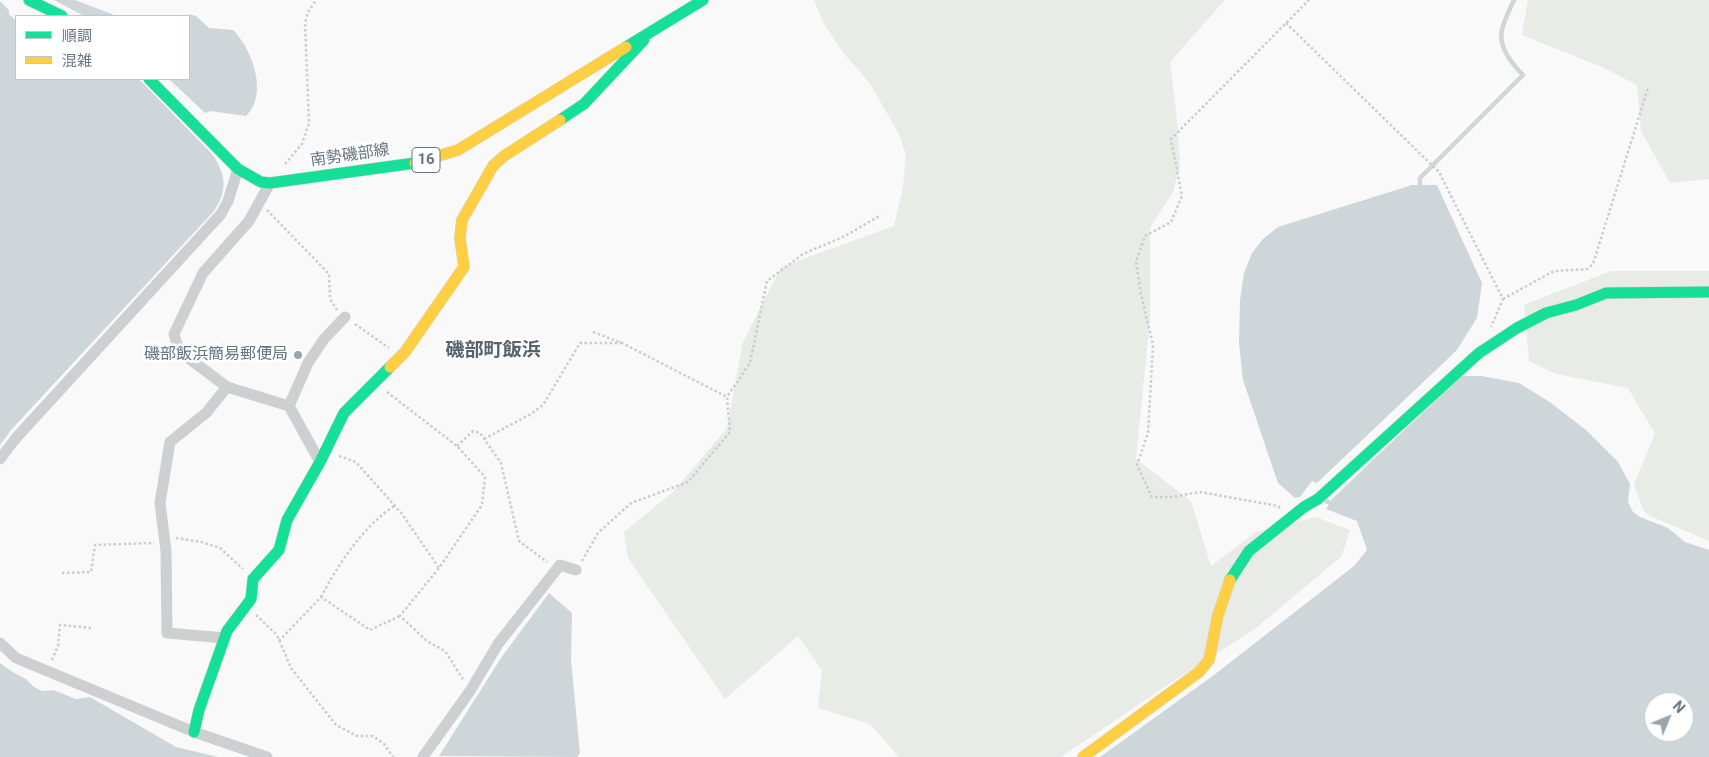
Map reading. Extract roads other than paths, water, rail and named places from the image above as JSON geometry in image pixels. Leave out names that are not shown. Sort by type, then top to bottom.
[{"type":"street","points":[[29,0],[60,15]]},
{"type":"street","name":"南勢磯部線","points":[[270,183],[416,163],[458,150],[703,0]]},
{"type":"street","points":[[194,732],[199,710],[227,631],[251,599],[254,579],[279,550],[287,520],[326,451],[344,413],[400,357],[464,267],[460,238],[462,220],[493,166],[504,156],[584,104],[652,32]]},
{"type":"street","points":[[151,80],[238,168],[261,182],[270,183],[249,221],[203,273],[174,334],[179,351],[227,387],[289,406],[320,462]]},
{"type":"street","points":[[0,460],[16,438],[220,214],[228,202],[238,168]]},
{"type":"street","points":[[1083,757],[1199,672],[1209,660],[1218,616],[1229,583],[1236,568],[1249,551],[1304,507],[1318,499],[1479,353],[1517,328],[1546,314],[1606,293],[1683,294],[1709,292]]},
{"type":"street","points":[[289,406],[308,363],[324,338],[345,317]]},
{"type":"street","points":[[225,638],[167,633],[165,539],[160,503],[170,442],[206,413],[227,387]]},
{"type":"street","points":[[423,757],[470,691],[498,644],[560,565],[576,570]]},
{"type":"street","points":[[0,643],[16,658],[194,732],[267,757]]},
{"type":"waterway","points":[[1420,191],[1420,178],[1523,75],[1507,55],[1501,36],[1503,26],[1514,0]]},
{"type":"waterway","points":[[1322,499],[1330,503]]},
{"type":"place","name":"磯部飯浜簡易郵便局","points":[[298,355]]},
{"type":"district","name":"磯部町飯浜","points":[[493,351]]}]
